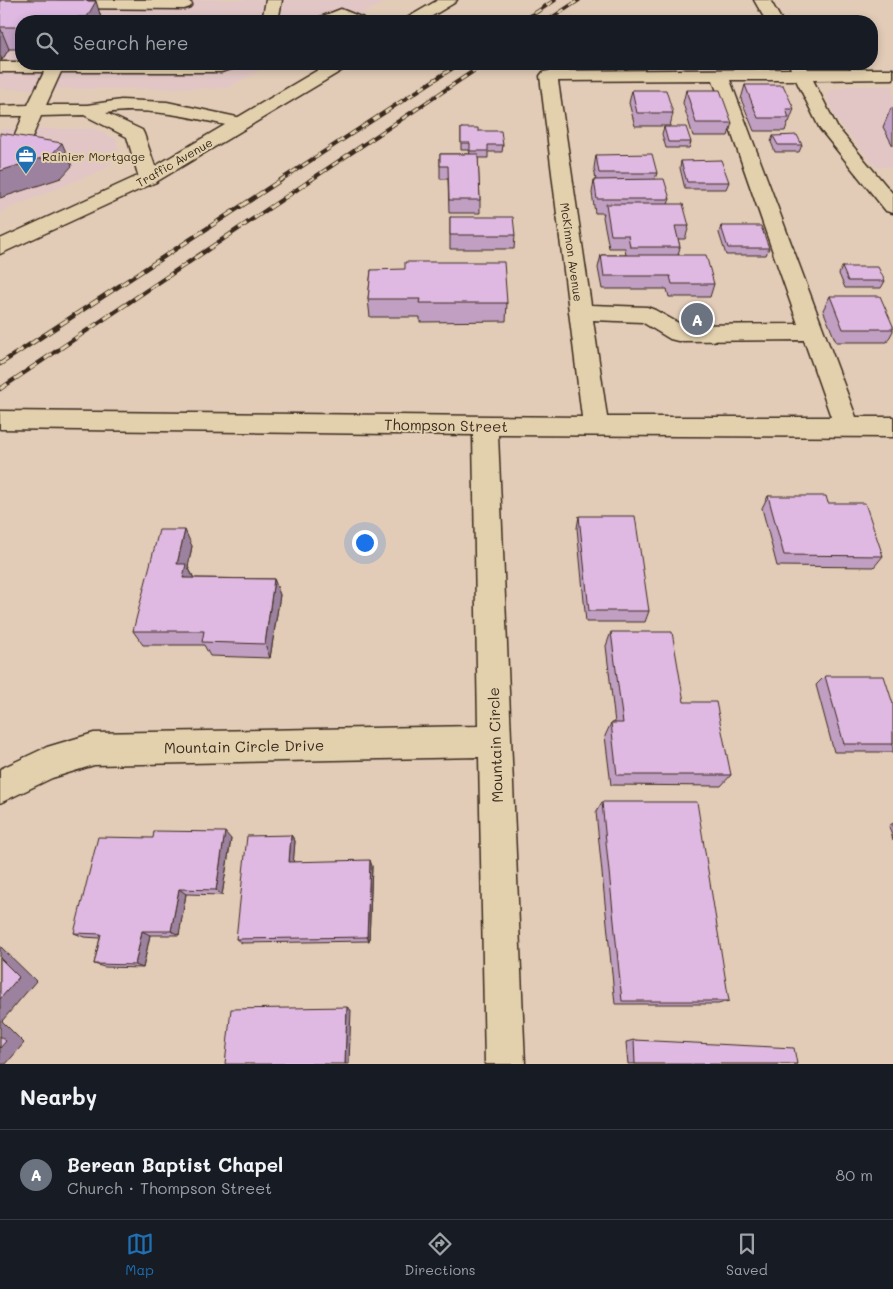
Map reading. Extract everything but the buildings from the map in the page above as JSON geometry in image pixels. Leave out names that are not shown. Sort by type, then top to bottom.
[{"type":"street","points":[[271,15],[274,0]]},
{"type":"street","points":[[423,15],[449,0]]},
{"type":"street","points":[[762,0],[771,15]]},
{"type":"street","points":[[41,5],[185,2],[180,15]]},
{"type":"street","points":[[341,14],[357,5]]},
{"type":"street","points":[[0,67],[15,67]]},
{"type":"street","points":[[17,152],[54,70]]},
{"type":"street","name":"Traffic Avenue","points":[[0,247],[149,178],[330,70]]},
{"type":"street","points":[[787,70],[720,75],[846,427]]},
{"type":"street","points":[[800,70],[828,129],[893,207]]},
{"type":"street","points":[[819,70],[893,74]]},
{"type":"street","name":"McKinnon Avenue","points":[[596,427],[549,76],[720,75]]},
{"type":"street","points":[[0,111],[87,110],[121,105],[167,106],[240,123]]},
{"type":"street","points":[[87,110],[135,134],[149,178]]},
{"type":"street","points":[[580,312],[647,315],[678,333],[813,332]]},
{"type":"street","name":"Thompson Street","points":[[0,420],[596,427],[893,427]]},
{"type":"street","name":"Mountain Circle","points":[[485,426],[505,1064]]},
{"type":"street","name":"Mountain Circle Drive","points":[[0,786],[47,763],[94,750],[495,741]]},
{"type":"shaded area","points":[[0,0],[388,0],[360,15],[15,15],[15,70],[260,70],[227,88],[0,89]]},
{"type":"shaded area","points":[[845,86],[893,86],[893,167],[876,167],[836,119],[827,96],[829,91]]},
{"type":"shaded area","points":[[0,129],[94,129],[116,139],[119,153],[105,169],[0,212]]},
{"type":"railway","points":[[532,15],[555,0]]},
{"type":"railway","points":[[556,15],[579,0]]},
{"type":"railway","points":[[279,181],[450,70]]},
{"type":"railway","points":[[309,181],[475,70]]},
{"type":"railway","points":[[0,364],[281,180]]},
{"type":"railway","points":[[0,389],[311,180]]},
{"type":"place","name":"Rainier Mortgage","points":[[26,175]]},
{"type":"place","name":"Berean Baptist Chapel","points":[[697,319]]}]
